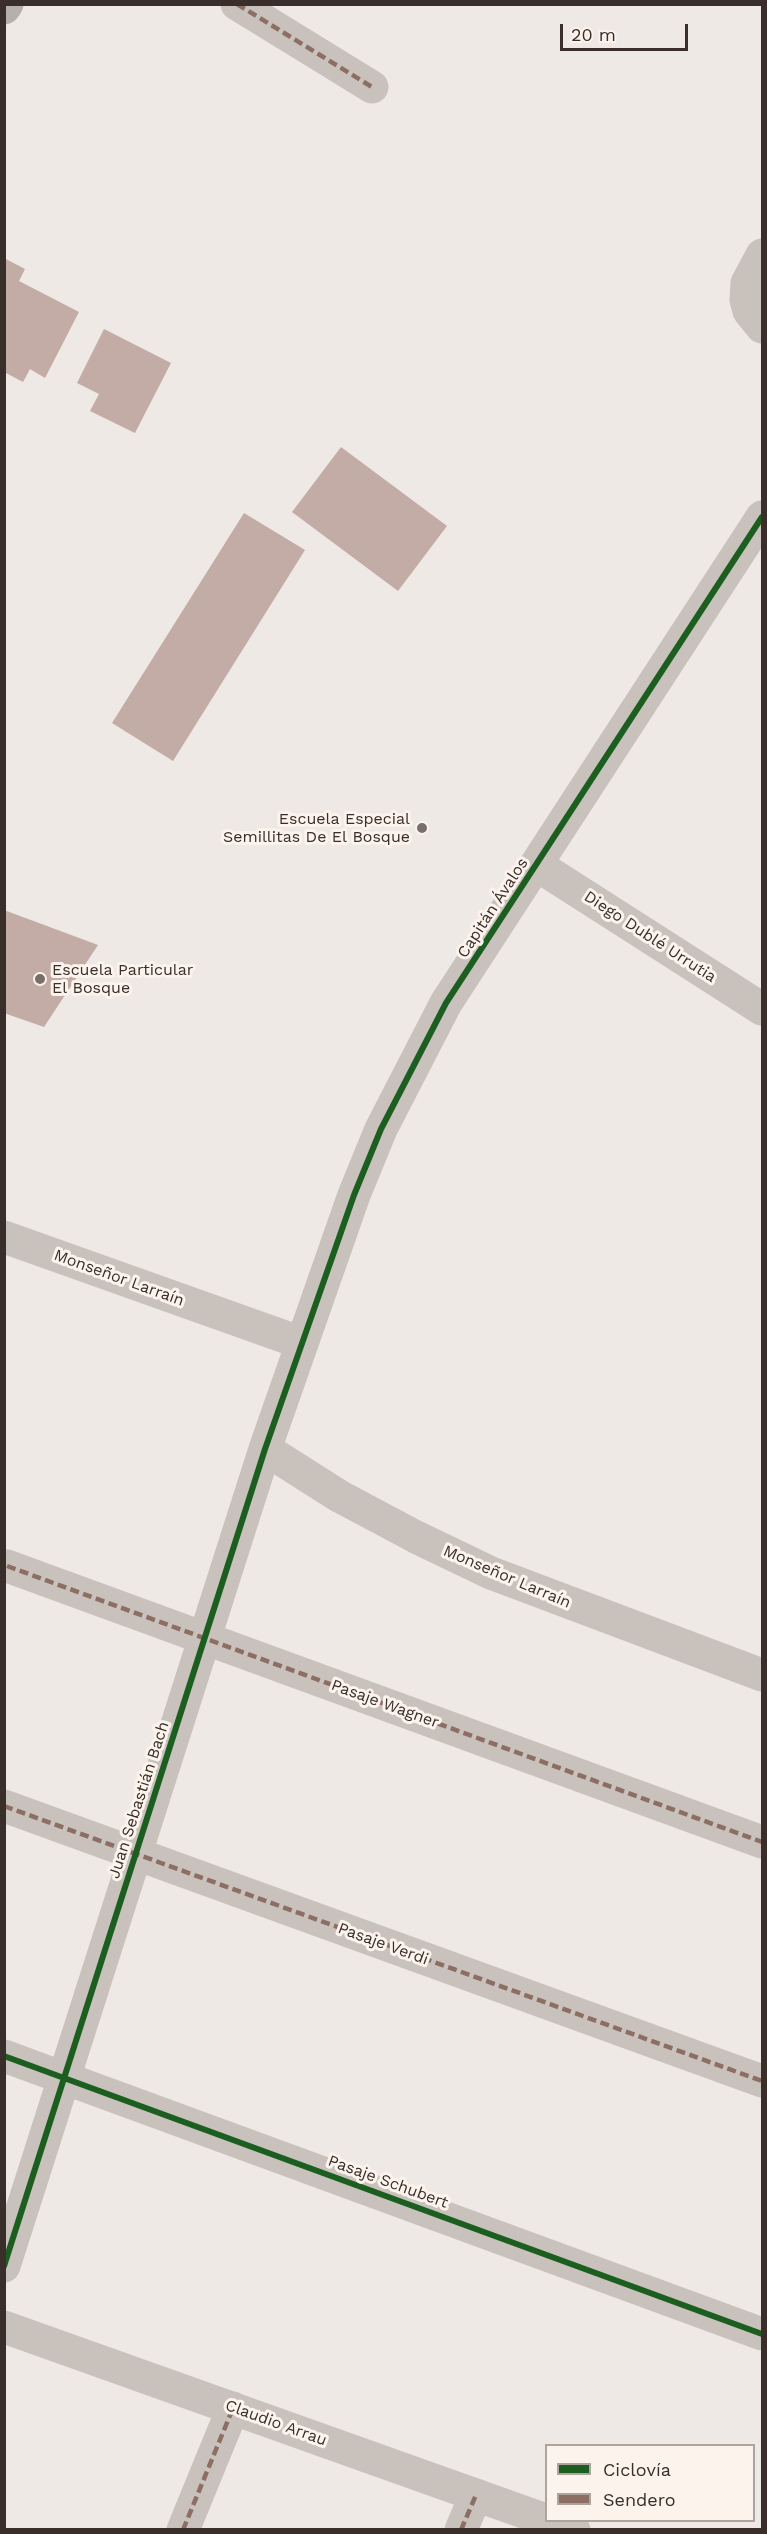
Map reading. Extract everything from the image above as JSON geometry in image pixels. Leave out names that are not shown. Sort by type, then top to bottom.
[{"type":"main road","points":[[4,8],[7,4]]},
{"type":"street","points":[[237,4],[372,87]]},
{"type":"street","points":[[762,255],[747,283],[746,300],[749,311],[762,327]]},
{"type":"street","name":"Capitán Ávalos","points":[[302,1344],[354,1195],[381,1129],[412,1065],[446,1004],[762,517]]},
{"type":"street","name":"Diego Dublé Urrutia","points":[[537,865],[762,1009]]},
{"type":"street","name":"Monseñor Larraín","points":[[4,1237],[302,1344]]},
{"type":"street","name":"Juan Sebastián Bach","points":[[4,2266],[265,1449],[302,1344]]},
{"type":"street","name":"Monseñor Larraín","points":[[265,1449],[339,1496],[491,1574],[762,1675]]},
{"type":"street","name":"Pasaje Wagner","points":[[7,1566],[762,1842]]},
{"type":"street","name":"Pasaje Verdi","points":[[4,1806],[762,2081]]},
{"type":"street","name":"Pasaje Schubert","points":[[4,2056],[762,2334]]},
{"type":"street","name":"Claudio Arrau","points":[[4,2327],[545,2519]]},
{"type":"street","points":[[183,2529],[233,2408]]},
{"type":"street","points":[[461,2529],[476,2495]]},
{"type":"street","name":"Claudio Arrau","points":[[554,2522],[574,2529]]},
{"type":"building","points":[[4,258],[25,269],[19,281],[79,312],[45,378],[30,369],[23,382],[4,372]]},
{"type":"building","points":[[104,329],[171,363],[135,433],[90,411],[99,394],[77,383]]},
{"type":"building","points":[[341,447],[447,526],[398,591],[292,512]]},
{"type":"building","points":[[244,513],[305,550],[173,761],[112,723]]},
{"type":"building","name":"Escuela Particular El Bosque","points":[[4,910],[98,945],[44,1027],[4,1013]]},
{"type":"marked path","points":[[237,4],[372,87]]},
{"type":"marked path","points":[[7,1566],[762,1842]]},
{"type":"marked path","points":[[4,1806],[762,2081]]},
{"type":"marked path","points":[[183,2530],[233,2408]]},
{"type":"marked path","points":[[461,2530],[476,2495]]},
{"type":"cycle path","points":[[4,2266],[265,1449],[354,1195],[381,1129],[446,1003],[762,517]]},
{"type":"cycle path","points":[[4,2056],[762,2334]]},
{"type":"place","name":"Escuela Especial Semillitas De El Bosque","points":[[422,828]]},
{"type":"place","name":"Escuela Particular El Bosque","points":[[40,979]]}]
